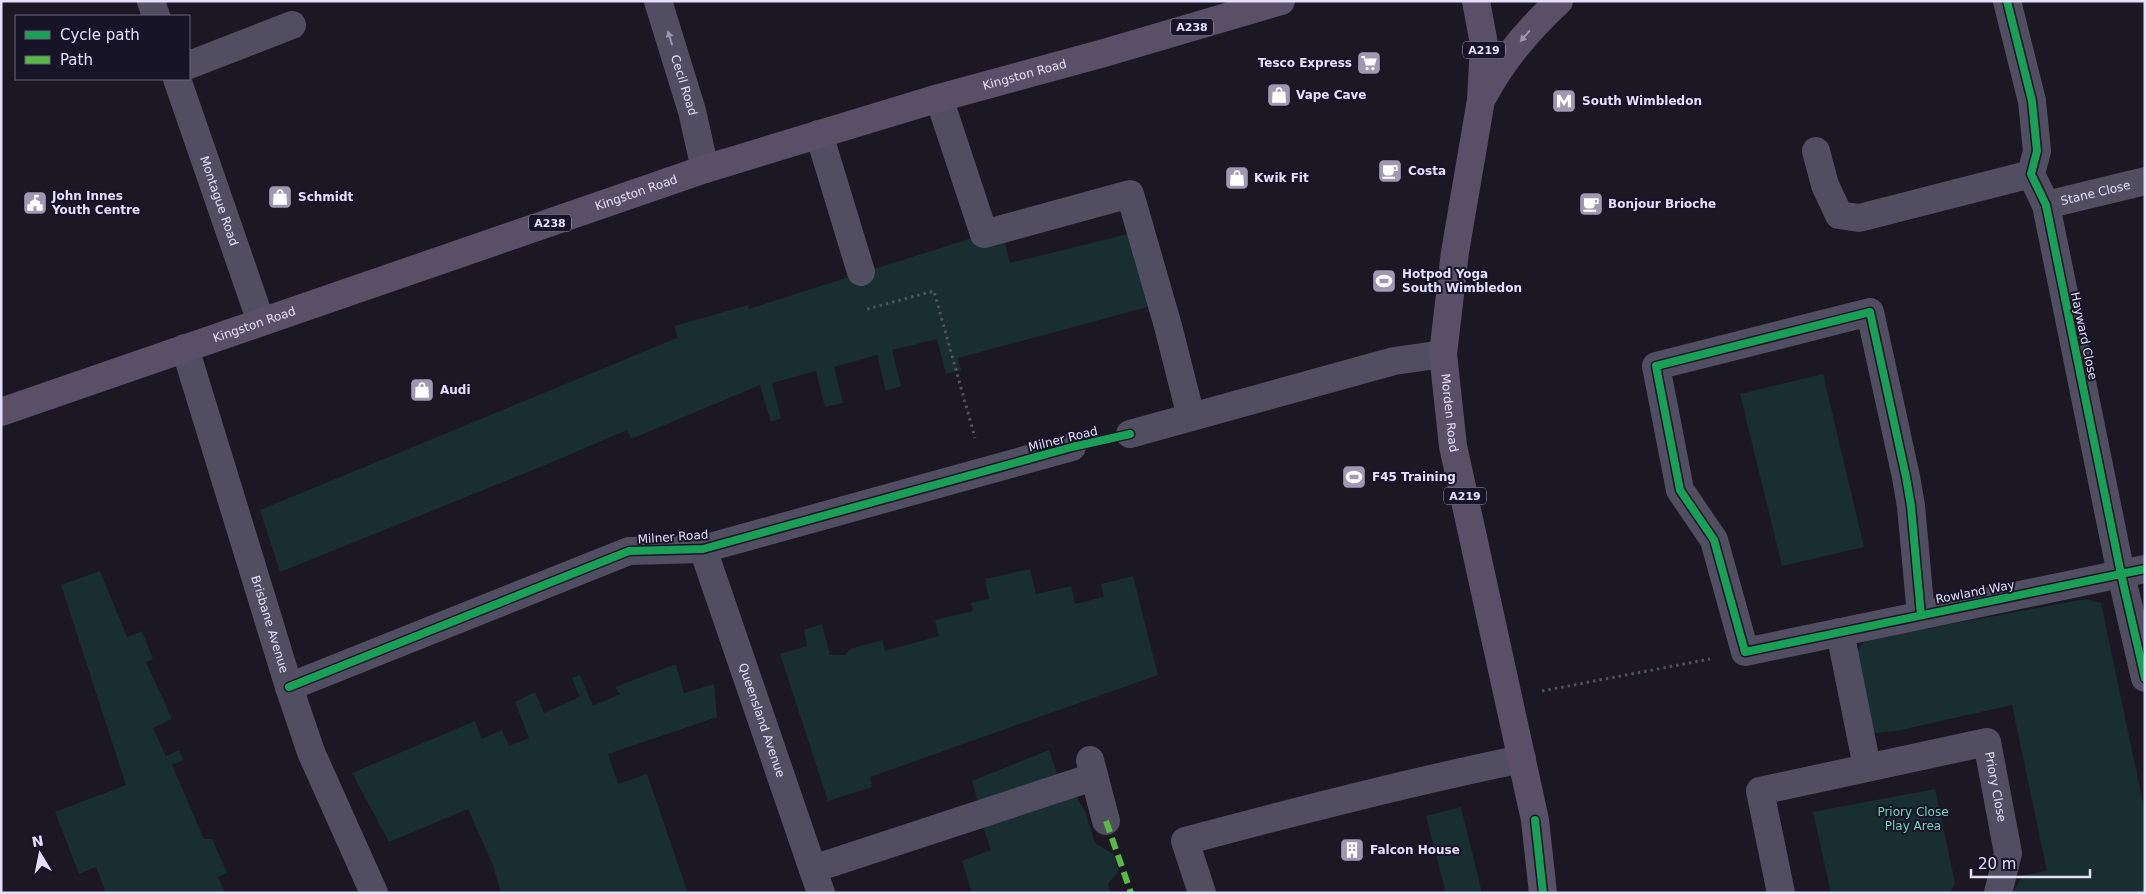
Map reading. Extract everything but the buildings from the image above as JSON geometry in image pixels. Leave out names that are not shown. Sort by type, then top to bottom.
[{"type":"main road","name":"Kingston Road","points":[[1,412],[705,169],[939,98],[1104,53],[1281,1]]},
{"type":"main road","name":"Morden Road","points":[[1476,1],[1484,44],[1481,100],[1454,252],[1443,354],[1453,446],[1535,820],[1543,893]]},
{"type":"main road","points":[[1481,100],[1497,70],[1528,33],[1560,1]]},
{"type":"main road","name":"Morden Road","points":[[1535,820],[1561,893]]},
{"type":"street","points":[[151,1],[156,15]]},
{"type":"street","name":"Cecil Road","points":[[658,1],[692,111],[705,169]]},
{"type":"street","points":[[1816,151],[1824,185],[1839,215],[1860,218],[2031,174],[2037,151],[2032,101],[2007,1]]},
{"type":"street","points":[[190,65],[292,25]]},
{"type":"street","name":"Montague Road","points":[[177,80],[261,322]]},
{"type":"street","points":[[939,98],[984,234],[1130,194],[1168,326],[1191,417]]},
{"type":"street","points":[[819,134],[861,272]]},
{"type":"street","name":"Hayward Close","points":[[2031,174],[2046,205],[2133,571],[2145,678]]},
{"type":"street","name":"Stane Close","points":[[2046,205],[2145,181]]},
{"type":"street","points":[[1745,652],[1714,540],[1680,490],[1656,366],[1870,312],[1910,496],[1920,615]]},
{"type":"street","name":"Brisbane Avenue","points":[[185,348],[289,687],[311,752],[374,893]]},
{"type":"street","points":[[1130,434],[1394,361],[1443,354]]},
{"type":"street","name":"Milner Road","points":[[289,687],[629,551],[703,548],[1072,447]]},
{"type":"street","name":"Queensland Avenue","points":[[703,548],[817,881]]},
{"type":"street","name":"Rowland Way","points":[[1745,652],[2133,571]]},
{"type":"street","points":[[1840,632],[1867,767]]},
{"type":"street","name":"Priory Close","points":[[1781,893],[1760,791],[1987,742],[2008,853],[1998,893]]},
{"type":"street","points":[[1202,893],[1185,841],[1318,805],[1522,759]]},
{"type":"street","points":[[817,881],[1091,768],[1106,821]]},
{"type":"path","points":[[867,309],[934,291],[975,439]]},
{"type":"path","points":[[1509,697],[1745,652]]},
{"type":"green space","points":[[1136,232],[1155,305],[958,358],[961,370],[946,374],[937,339],[892,350],[901,386],[886,391],[877,355],[834,367],[843,403],[825,407],[816,371],[772,383],[781,418],[771,422],[760,385],[631,439],[627,430],[543,466],[280,572],[260,510],[677,338],[675,326],[748,305],[749,309],[975,237],[1003,235],[1010,263]]},
{"type":"green space","points":[[1823,374],[1864,547],[1782,566],[1740,394]]},
{"type":"green space","points":[[1030,569],[1036,594],[1071,586],[1075,604],[1104,597],[1101,584],[1133,576],[1158,675],[870,777],[872,787],[828,801],[780,654],[807,646],[804,630],[822,624],[830,655],[845,655],[850,649],[882,640],[885,651],[939,636],[935,620],[973,611],[971,603],[989,599],[985,579]]},
{"type":"green space","points":[[100,571],[127,637],[142,631],[153,659],[146,662],[172,719],[153,728],[166,756],[179,750],[183,760],[172,765],[204,839],[212,839],[227,873],[218,877],[225,893],[106,893],[96,867],[79,874],[55,812],[126,785],[61,585]]},
{"type":"green space","points":[[2086,599],[2101,603],[2145,813],[2145,893],[2013,893],[2023,875],[2047,871],[2012,705],[1896,731],[1875,733],[1868,727],[1855,654],[1865,640]]},
{"type":"green space","points":[[676,664],[684,693],[714,684],[717,717],[608,754],[618,784],[647,774],[688,893],[501,893],[493,865],[468,809],[389,842],[352,773],[475,721],[482,739],[502,730],[509,746],[529,738],[515,702],[535,692],[544,713],[580,697],[572,678],[580,675],[593,706],[620,694],[615,687]]},
{"type":"green space","points":[[1049,750],[1059,780],[979,805],[972,781]]},
{"type":"green space","name":"Priory Close Play Area","points":[[1935,789],[1955,883],[1950,893],[1831,893],[1813,812]]},
{"type":"green space","points":[[1072,794],[1077,797],[1085,811],[1095,843],[1113,854],[1119,870],[1108,884],[1111,893],[972,893],[962,861],[991,850],[982,824]]},
{"type":"green space","points":[[1461,807],[1482,893],[1446,893],[1426,816]]},
{"type":"marked path","points":[[1106,821],[1131,893]]},
{"type":"cycle path","points":[[2007,1],[2032,101],[2037,151],[2031,174],[2046,205],[2121,574],[2145,678]]},
{"type":"cycle path","points":[[1921,615],[1911,506],[1870,312],[1656,366],[1680,490],[1714,540],[1745,652],[2145,569]]},
{"type":"cycle path","points":[[289,687],[629,551],[703,549],[1072,447],[1130,434]]},
{"type":"cycle path","points":[[1535,820],[1543,893]]},
{"type":"place","name":"Tesco Express","points":[[1369,63]]},
{"type":"place","name":"Vape Cave","points":[[1279,95]]},
{"type":"place","name":"South Wimbledon","points":[[1564,101]]},
{"type":"place","name":"Costa","points":[[1390,171]]},
{"type":"place","name":"Kwik Fit","points":[[1237,178]]},
{"type":"place","name":"Schmidt","points":[[280,197]]},
{"type":"place","name":"John Innes Youth Centre","points":[[35,203]]},
{"type":"place","name":"Bonjour Brioche","points":[[1591,204]]},
{"type":"place","name":"Hotpod Yoga South Wimbledon","points":[[1384,281]]},
{"type":"place","name":"Audi","points":[[422,390]]},
{"type":"place","name":"F45 Training","points":[[1354,477]]},
{"type":"place","name":"Falcon House","points":[[1352,850]]}]
